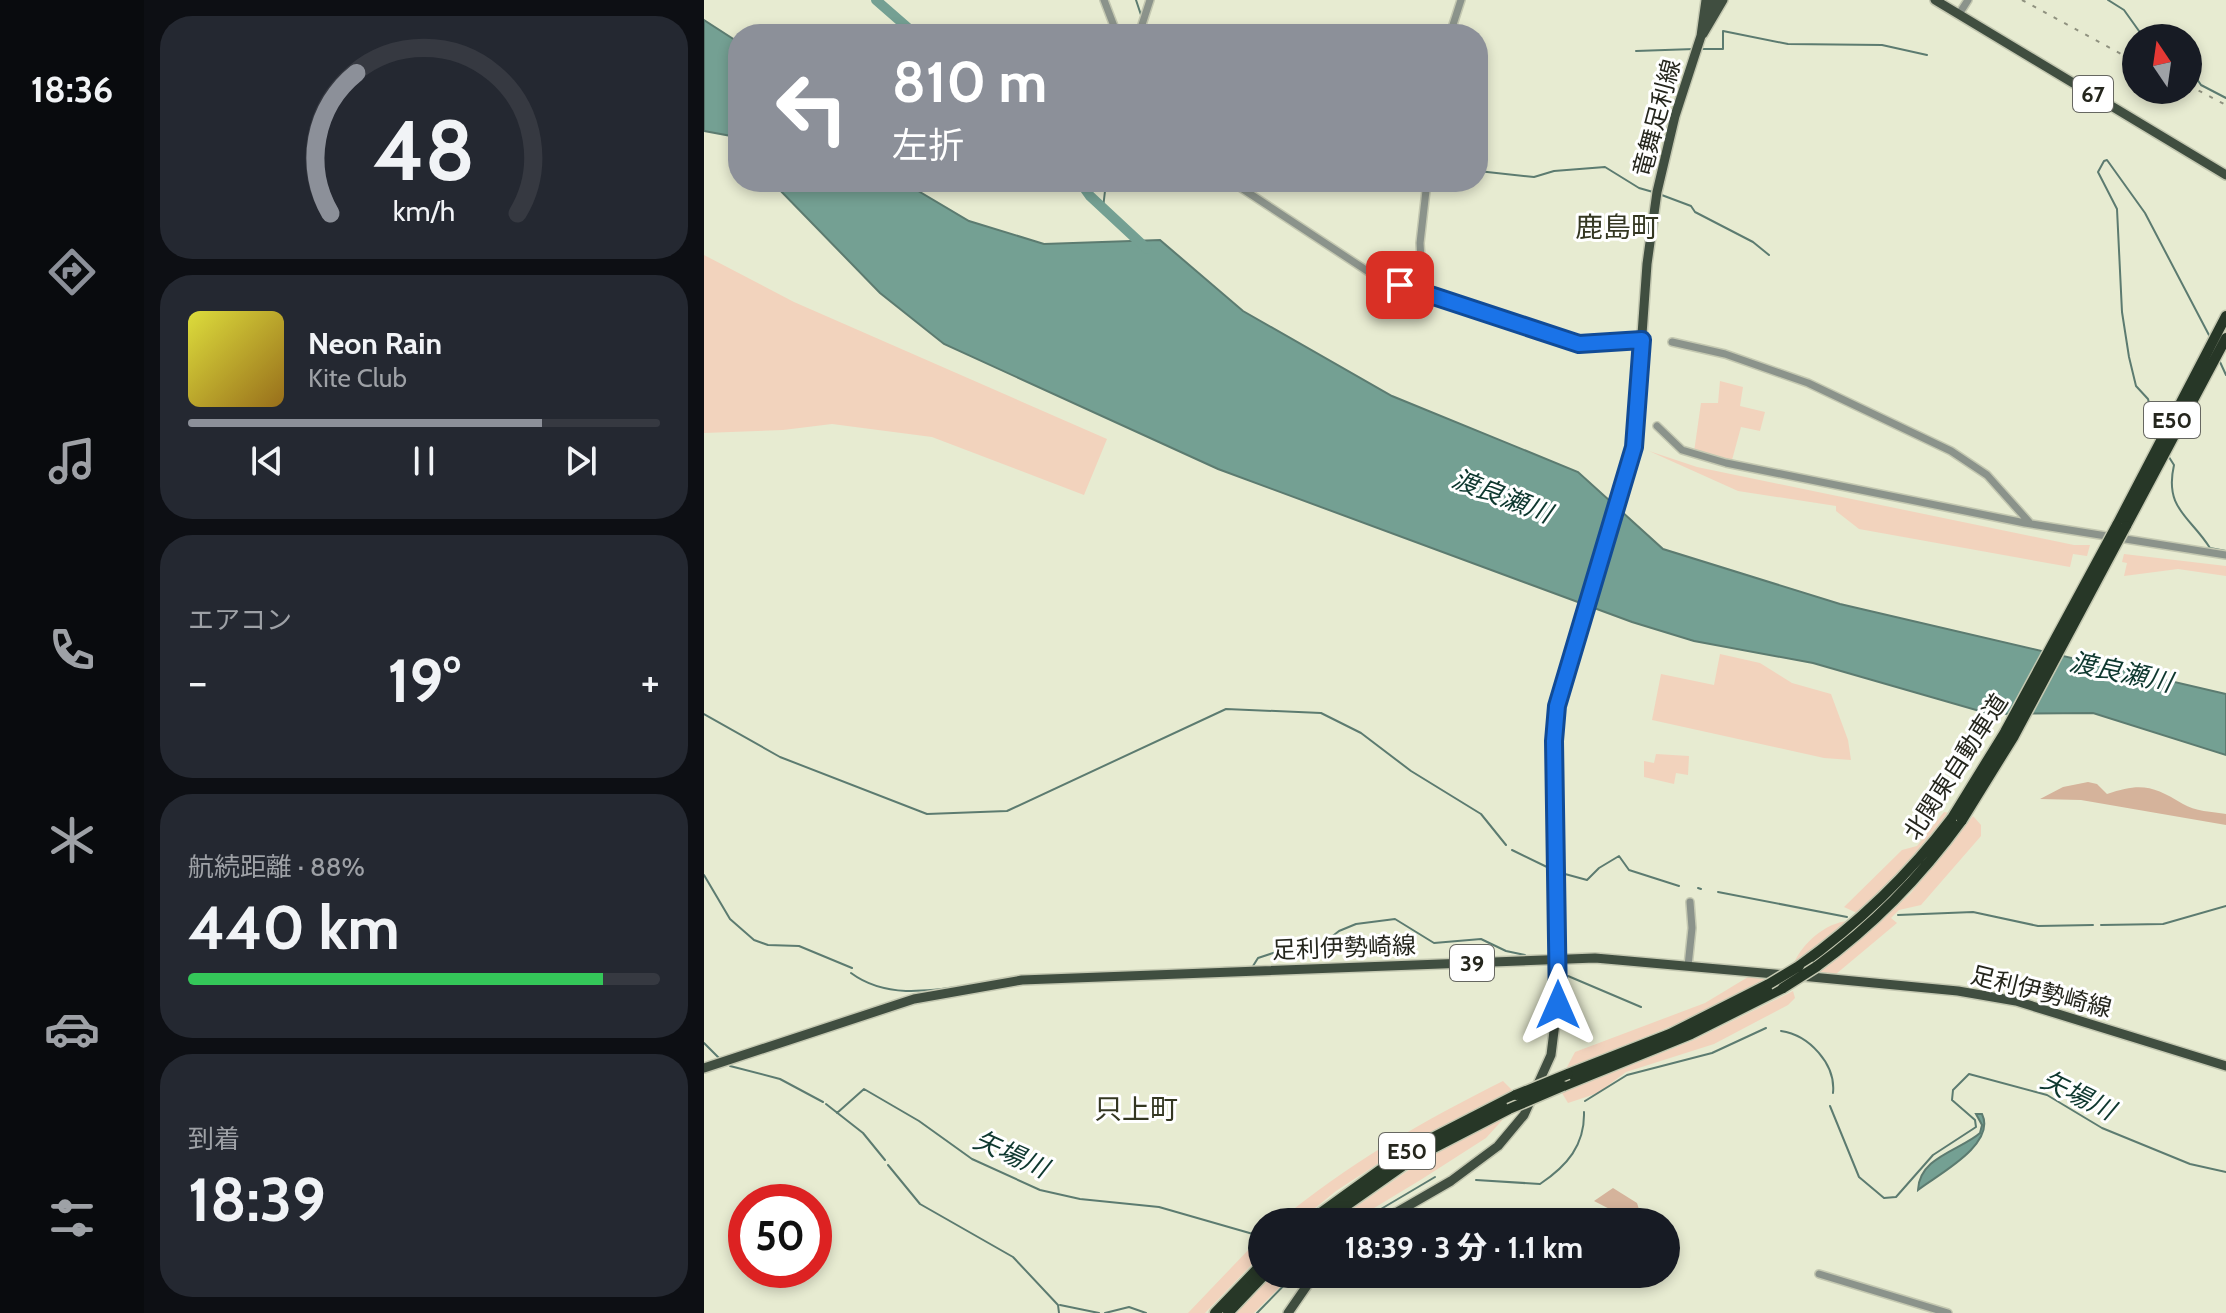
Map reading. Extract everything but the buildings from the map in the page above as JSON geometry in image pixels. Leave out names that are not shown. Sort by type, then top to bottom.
[{"type":"highway","name":"北関東自動車道","points":[[1327,1208],[1405,1152],[1516,1095],[1670,1034],[1769,984],[1799,966],[1877,904],[1957,819],[2226,316]]},
{"type":"highway","name":"北関東自動車道","points":[[1343,1208],[1414,1158],[1509,1109],[1691,1034],[1783,988],[1816,967],[1893,904],[2014,736],[2226,338]]},
{"type":"highway","points":[[1215,1313],[1248,1279]]},
{"type":"highway","points":[[1228,1313],[1252,1288]]},
{"type":"main road","name":"竜舞足利線","points":[[1403,1208],[1484,1158],[1518,1123],[1536,1093],[1551,1055],[1558,1016],[1554,741],[1558,698],[1633,450],[1647,264],[1657,192],[1675,116],[1701,36],[1706,0]]},
{"type":"main road","points":[[1701,36],[1714,0]]},
{"type":"main road","name":"竜舞足利線","points":[[1701,36],[1723,0]]},
{"type":"main road","name":"67","points":[[1935,0],[2226,175]]},
{"type":"main road","name":"足利伊勢崎線","points":[[704,1068],[914,999],[1022,980],[1606,958],[1991,996],[2075,1018],[2226,1066]]},
{"type":"main road","points":[[1288,1313],[1306,1288]]},
{"type":"main road","points":[[1294,1313],[1308,1288]]},
{"type":"street","points":[[1104,0],[1113,24]]},
{"type":"street","points":[[1142,24],[1150,0]]},
{"type":"street","points":[[1453,24],[1461,0]]},
{"type":"street","points":[[1959,14],[1968,0]]},
{"type":"street","points":[[1247,192],[1361,270],[1579,344],[1642,340]]},
{"type":"street","points":[[1423,292],[1420,243],[1426,192]]},
{"type":"street","points":[[1672,342],[1725,354],[1808,383],[1938,444],[1987,475],[2030,523]]},
{"type":"street","points":[[1657,426],[1676,446],[1693,455],[2030,523],[2226,555]]},
{"type":"street","points":[[1688,966],[1692,928],[1690,902]]},
{"type":"street","points":[[1819,1274],[1948,1313]]},
{"type":"shaded area","points":[[704,255],[794,302],[1107,439],[1084,495],[932,437],[832,424],[783,430],[704,433]]},
{"type":"shaded area","points":[[1720,381],[1743,387],[1740,406],[1765,412],[1760,431],[1741,427],[1732,460],[1694,452],[1701,403],[1718,403]]},
{"type":"shaded area","points":[[1649,451],[1697,467],[2074,545],[2090,545],[2087,556],[2073,554],[2070,567],[1859,529],[1836,511],[1836,506],[1738,491]]},
{"type":"shaded area","points":[[2124,554],[2226,566],[2226,576],[2178,569],[2124,576],[2127,563],[2122,562]]},
{"type":"shaded area","points":[[1720,654],[1760,663],[1792,683],[1831,694],[1848,740],[1851,760],[1824,758],[1652,720],[1661,674],[1714,685]]},
{"type":"shaded area","points":[[1656,754],[1689,756],[1688,775],[1676,773],[1674,784],[1644,777],[1644,761],[1654,763]]},
{"type":"shaded area","points":[[2088,782],[2097,784],[2107,794],[2138,787],[2155,790],[2187,806],[2226,814],[2226,825],[2081,800],[2040,799],[2063,787]]},
{"type":"shaded area","points":[[1944,812],[1949,813],[1905,866],[1857,913],[1844,907],[1902,850],[1917,846]]},
{"type":"shaded area","points":[[1973,816],[1981,825],[1981,836],[1921,905],[1899,910],[1891,918],[1897,923],[1836,974],[1818,973],[1910,894]]},
{"type":"shaded area","points":[[1848,921],[1794,963],[1816,935]]},
{"type":"shaded area","points":[[1748,977],[1766,979],[1679,1023],[1566,1069],[1575,1052],[1705,1003]]},
{"type":"shaded area","points":[[1793,991],[1795,998],[1788,1005],[1714,1044],[1626,1072],[1598,1093],[1568,1103],[1562,1093],[1694,1040]]},
{"type":"shaded area","points":[[1503,1081],[1513,1091],[1402,1148],[1315,1208],[1295,1208],[1386,1145]]},
{"type":"shaded area","points":[[1506,1116],[1486,1138],[1422,1179],[1374,1208],[1354,1208],[1429,1156]]},
{"type":"shaded area","points":[[1613,1188],[1637,1203],[1639,1208],[1608,1208],[1594,1201]]},
{"type":"shaded area","points":[[1248,1250],[1248,1268],[1205,1313],[1188,1313]]},
{"type":"shaded area","points":[[1260,1288],[1279,1288],[1254,1313],[1235,1313]]},
{"type":"water","points":[[704,20],[728,36],[728,135],[704,131]]},
{"type":"water","name":"渡良瀬川","points":[[782,192],[920,192],[969,221],[1044,244],[1160,240],[1243,311],[1392,396],[1578,472],[1663,549],[1840,604],[2226,694],[2226,755],[2093,713],[1990,714],[1813,663],[1694,641],[1632,622],[1218,469],[944,344],[880,293]]},
{"type":"water","points":[[1976,1114],[1982,1114],[1984,1126],[1973,1148],[1918,1190],[1920,1179],[1933,1162],[1980,1133],[1982,1125]]},
{"type":"waterway","points":[[876,0],[904,24]]},
{"type":"waterway","points":[[1136,0],[1142,18]]},
{"type":"waterway","points":[[2108,0],[2124,10],[2134,24]]},
{"type":"waterway","points":[[1701,49],[1723,49],[1723,31],[1788,44],[1882,45],[1927,55]]},
{"type":"waterway","points":[[1636,51],[1694,49]]},
{"type":"waterway","points":[[2202,86],[2226,98]]},
{"type":"waterway","points":[[2158,439],[2148,399],[2136,386],[2129,357],[2122,312],[2117,209],[2098,172],[2104,161],[2107,160],[2145,213],[2210,337]]},
{"type":"waterway","points":[[1488,172],[1534,177],[1554,171],[1605,167],[1639,188],[1653,192]]},
{"type":"waterway","points":[[1087,192],[1147,249]]},
{"type":"waterway","points":[[1103,208],[1105,192]]},
{"type":"waterway","points":[[1659,194],[1691,206],[1695,212],[1753,242],[1769,255]]},
{"type":"waterway","points":[[2220,362],[2226,375]]},
{"type":"waterway","points":[[2167,454],[2174,465],[2173,492],[2181,511],[2210,548],[2226,551]]},
{"type":"waterway","points":[[704,714],[780,757],[927,814],[1007,811],[1226,709],[1321,713],[1361,733],[1411,771],[1481,814],[1506,845]]},
{"type":"waterway","points":[[1512,850],[1549,868]]},
{"type":"waterway","points":[[1565,874],[1587,880],[1619,856],[1629,870],[1679,886]]},
{"type":"waterway","points":[[704,875],[730,919],[754,940],[768,945],[799,946],[852,968]]},
{"type":"waterway","points":[[1718,892],[1847,917]]},
{"type":"waterway","points":[[2101,925],[2163,924],[2226,906]]},
{"type":"waterway","points":[[1898,915],[1973,912],[2038,926],[2093,925]]},
{"type":"waterway","points":[[1253,966],[1258,958],[1273,953],[1320,946],[1339,931],[1356,924],[1395,919],[1434,943],[1481,939],[1506,951],[1525,955]]},
{"type":"waterway","points":[[1180,970],[1243,967]]},
{"type":"waterway","points":[[851,973],[879,987],[894,990],[924,991],[971,985]]},
{"type":"waterway","points":[[1568,976],[1641,1007]]},
{"type":"waterway","name":"矢場川","points":[[1585,1101],[1627,1075],[1712,1053],[1766,1028]]},
{"type":"waterway","name":"矢場川","points":[[1781,1031],[1801,1038],[1819,1053],[1830,1072],[1833,1093]]},
{"type":"waterway","name":"矢場川","points":[[704,1043],[719,1058]]},
{"type":"waterway","name":"矢場川","points":[[730,1066],[780,1079],[823,1102]]},
{"type":"waterway","name":"矢場川","points":[[1830,1106],[1859,1177],[1884,1198],[1896,1197],[1933,1155],[1976,1127],[1975,1120],[1952,1100],[1953,1090],[1969,1074],[2047,1095],[2102,1128],[2190,1164],[2226,1172]]},
{"type":"waterway","name":"矢場川","points":[[837,1113],[864,1089],[919,1121],[972,1159],[1040,1190],[1080,1199],[1159,1207],[1248,1233]]},
{"type":"waterway","points":[[826,1104],[863,1133],[885,1160]]},
{"type":"waterway","name":"矢場川","points":[[1476,1180],[1540,1184],[1566,1162],[1578,1145],[1584,1112]]},
{"type":"waterway","points":[[888,1165],[920,1204],[1013,1257],[1058,1305],[1059,1313]]},
{"type":"waterway","name":"矢場川","points":[[1383,1208],[1435,1177]]},
{"type":"waterway","points":[[1257,1313],[1281,1288]]},
{"type":"waterway","points":[[1060,1305],[1099,1313]]},
{"type":"waterway","points":[[1105,1313],[1129,1307],[1146,1313]]},
{"type":"railway","points":[[2022,0],[2122,54]]},
{"type":"railway","points":[[2202,92],[2226,105]]},
{"type":"district","name":"鹿島町","points":[[1617,227]]},
{"type":"district","name":"只上町","points":[[1136,1109]]},
{"type":"route","points":[[1400,285],[1569,342],[1584,345],[1621,339],[1642,340],[1639,413],[1634,447],[1558,698],[1554,741],[1558,1005]]}]
